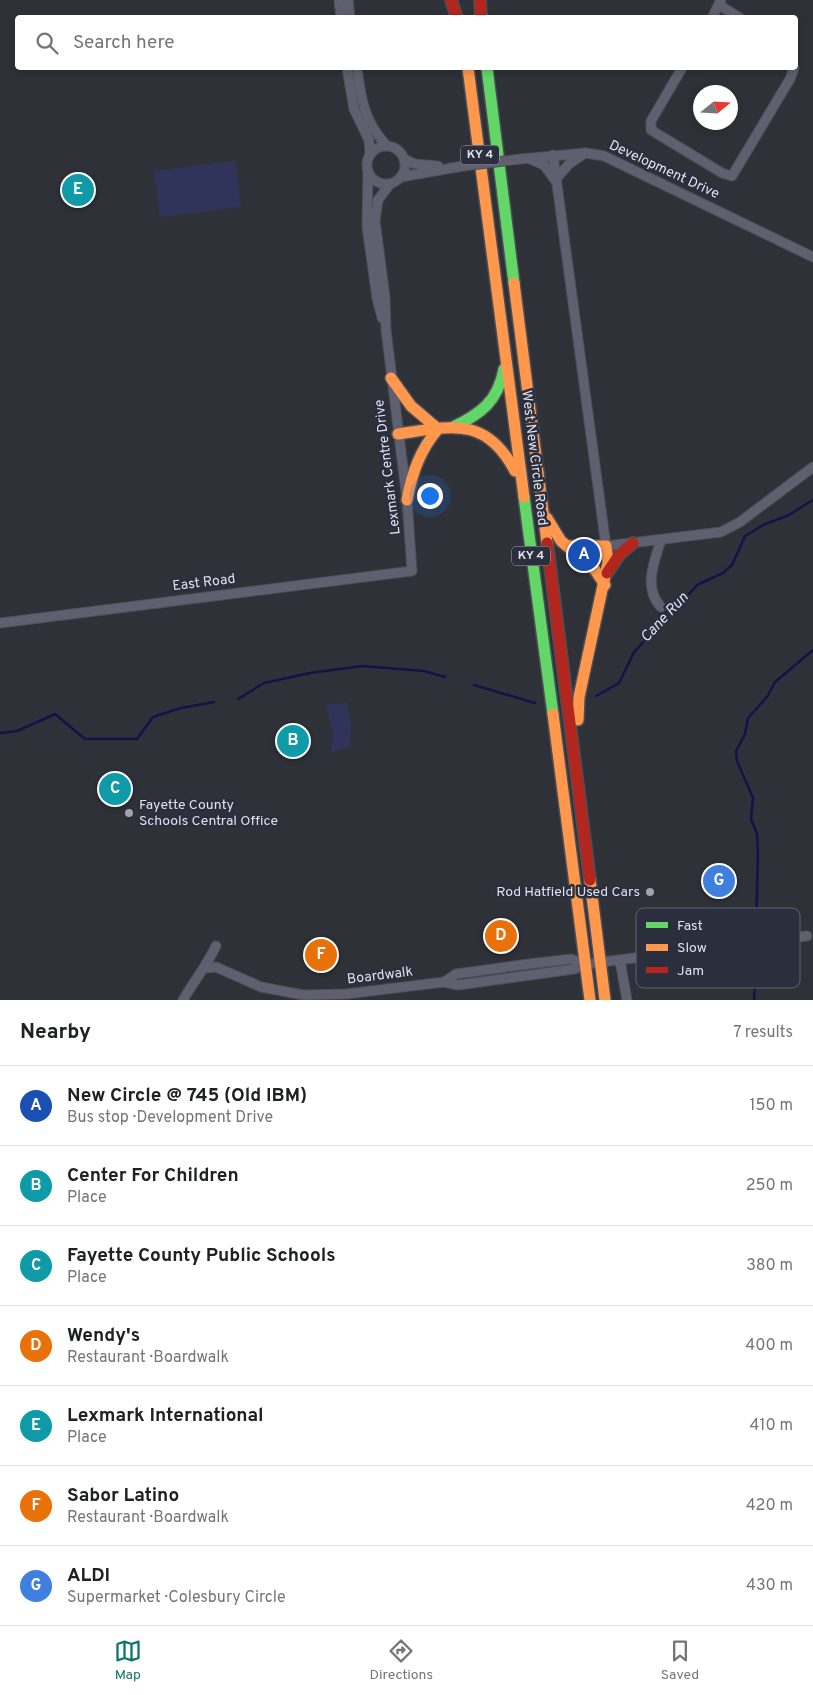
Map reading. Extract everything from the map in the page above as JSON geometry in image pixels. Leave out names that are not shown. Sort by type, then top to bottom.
[{"type":"highway","points":[[450,0],[456,15]]},
{"type":"highway","points":[[460,0],[462,15]]},
{"type":"highway","points":[[480,0],[482,15]]},
{"type":"highway","name":"West New Circle Road","points":[[468,70],[590,1000]]},
{"type":"highway","name":"West New Circle Road","points":[[487,70],[602,963],[605,1000]]},
{"type":"highway","points":[[454,427],[483,412],[494,400],[502,381],[506,347]]},
{"type":"highway","points":[[391,378],[404,402],[413,412],[438,429]]},
{"type":"highway","points":[[483,412],[486,435]]},
{"type":"highway","points":[[398,434],[454,427],[471,429],[486,435],[499,442],[509,455],[522,489]]},
{"type":"highway","points":[[407,500],[413,468],[428,439],[438,429]]},
{"type":"highway","points":[[543,510],[561,541],[606,579]]},
{"type":"highway","points":[[606,579],[619,555],[633,543]]},
{"type":"highway","points":[[568,546],[606,546],[606,579],[580,697],[576,759]]},
{"type":"street","points":[[339,0],[341,15]]},
{"type":"street","points":[[348,0],[350,15]]},
{"type":"street","points":[[714,15],[720,3],[736,15]]},
{"type":"street","points":[[347,70],[354,109],[369,140],[368,172],[379,183],[390,184],[401,177],[405,165],[404,159],[397,150],[387,146],[375,132],[364,112],[357,70]]},
{"type":"street","points":[[681,70],[651,121],[651,130],[722,173],[732,176],[790,79],[793,70]]},
{"type":"street","points":[[370,155],[375,150],[387,146]]},
{"type":"street","points":[[555,180],[569,164],[586,153]]},
{"type":"street","name":"Development Drive","points":[[401,177],[463,166],[553,155],[586,153],[604,156],[641,172],[813,257]]},
{"type":"street","points":[[553,155],[606,546],[720,532],[740,522],[813,467]]},
{"type":"street","name":"Development Drive","points":[[404,159],[428,166],[463,166]]},
{"type":"street","points":[[520,159],[539,161],[549,169],[555,180]]},
{"type":"street","name":"Lexmark Centre Drive","points":[[368,172],[367,227],[377,298],[386,330]]},
{"type":"street","name":"Lexmark Centre Drive","points":[[390,184],[378,200],[375,221],[385,297],[391,378],[407,500],[412,571]]},
{"type":"street","points":[[661,540],[651,574],[655,600],[661,607]]},
{"type":"street","name":"East Road","points":[[0,623],[412,571]]},
{"type":"street","name":"Boardwalk","points":[[800,937],[807,936]]},
{"type":"street","points":[[183,1000],[198,974],[205,968],[216,946]]},
{"type":"street","name":"Boardwalk","points":[[205,968],[216,967],[261,987],[303,995],[355,994],[444,982],[458,985],[574,969],[586,964],[636,958]]},
{"type":"street","points":[[620,960],[627,1000]]},
{"type":"shaded area","points":[[235,161],[241,207],[160,217],[154,171]]},
{"type":"shaded area","points":[[347,703],[351,723],[350,747],[331,752],[333,732],[325,704]]},
{"type":"waterway","name":"Cane Run","points":[[596,696],[619,683],[634,652],[652,633],[659,621],[673,605],[689,594],[697,585],[723,573],[732,565],[745,536],[763,525],[789,515],[813,500]]},
{"type":"waterway","points":[[757,908],[758,854],[757,834],[751,819],[753,798],[737,761],[736,751],[745,734],[748,718],[767,697],[775,682],[813,650]]},
{"type":"waterway","name":"Cane Run","points":[[238,699],[264,683],[310,673],[362,666],[424,671],[445,677]]},
{"type":"waterway","name":"Cane Run","points":[[474,685],[535,703]]},
{"type":"waterway","name":"Cane Run","points":[[0,733],[17,731],[55,714],[85,739],[137,739],[153,717],[181,708],[214,702]]},
{"type":"waterway","points":[[754,1000],[755,988]]},
{"type":"traffic: fast","points":[[487,70],[514,283]]},
{"type":"traffic: fast","points":[[453,427],[472,417],[487,405],[497,390],[504,369]]},
{"type":"traffic: fast","points":[[524,497],[553,714]]},
{"type":"traffic: slow","points":[[468,70],[524,497]]},
{"type":"traffic: slow","points":[[514,283],[547,543]]},
{"type":"traffic: slow","points":[[391,378],[411,406],[438,429],[426,445],[418,462],[411,480],[407,500]]},
{"type":"traffic: slow","points":[[398,434],[451,428],[466,429],[479,433],[492,441],[504,453],[515,471]]},
{"type":"traffic: slow","points":[[547,518],[561,541],[595,570],[605,585]]},
{"type":"traffic: slow","points":[[568,546],[606,546],[608,562],[579,697],[578,720]]},
{"type":"traffic: slow","points":[[553,714],[590,1000]]},
{"type":"traffic: slow","points":[[590,880],[605,1000]]},
{"type":"traffic: jam","points":[[451,0],[456,15]]},
{"type":"traffic: jam","points":[[480,0],[481,15]]},
{"type":"traffic: jam","points":[[547,543],[590,880]]},
{"type":"traffic: jam","points":[[607,573],[619,555],[633,543]]},
{"type":"place","name":"Lexmark International","points":[[78,190]]},
{"type":"place","name":"New Circle @ 745 (Old IBM)","points":[[584,555]]},
{"type":"place","name":"Center For Children","points":[[293,741]]},
{"type":"place","name":"Fayette County Public Schools","points":[[115,789]]},
{"type":"place","name":"Fayette County Schools Central Office","points":[[129,813]]},
{"type":"place","name":"ALDI","points":[[719,881]]},
{"type":"place","name":"Rod Hatfield Used Cars","points":[[650,892]]},
{"type":"place","name":"Wendy's","points":[[501,936]]},
{"type":"place","name":"Sabor Latino","points":[[321,955]]}]
